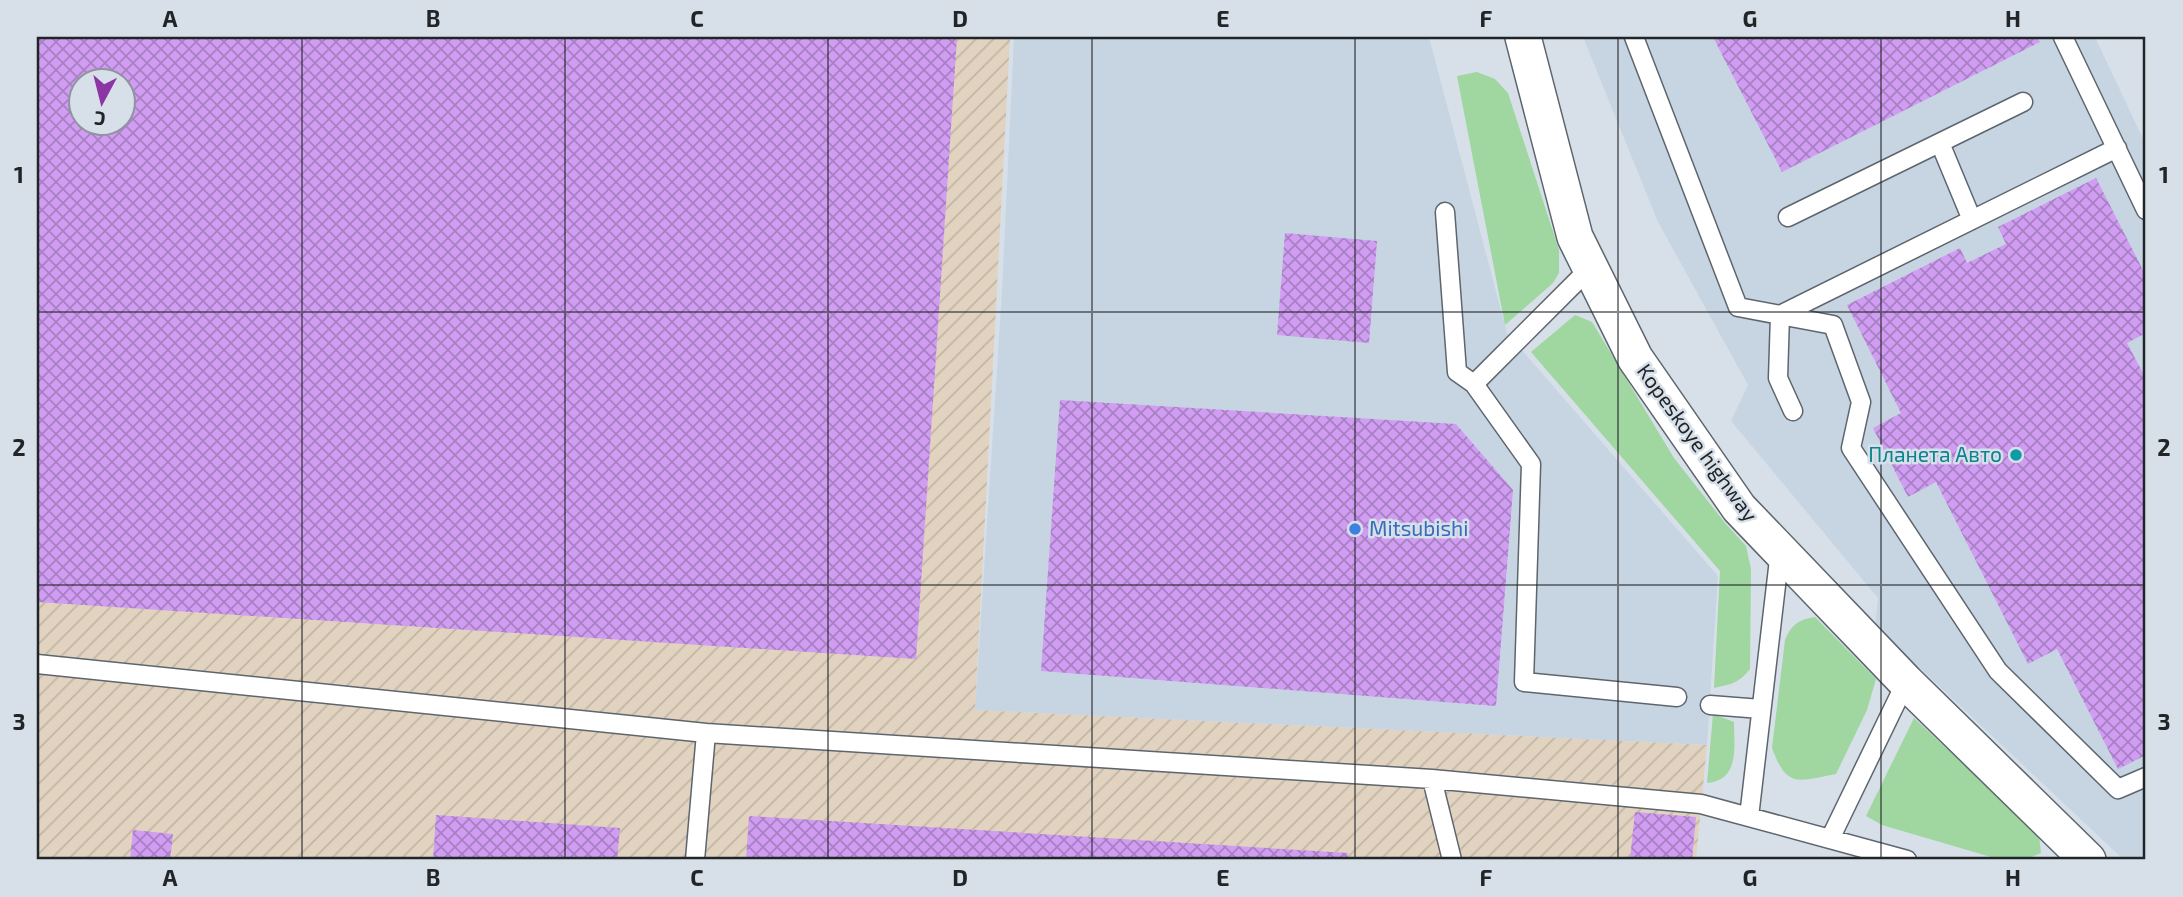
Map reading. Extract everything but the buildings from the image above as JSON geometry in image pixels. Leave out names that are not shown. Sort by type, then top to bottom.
[{"type":"street","name":"Kopeskoye highway","points":[[1523,37],[1575,237],[1635,358],[1739,508],[1906,682],[2088,860]]},
{"type":"lane","points":[[1634,37],[1738,307],[1833,324],[1861,402],[1851,448],[1998,671],[2118,789],[2146,777]]},
{"type":"lane","points":[[2063,37],[2146,209]]},
{"type":"lane","points":[[1788,217],[2023,102]]},
{"type":"lane","points":[[1940,143],[1972,220]]},
{"type":"lane","points":[[1780,314],[2117,148]]},
{"type":"lane","points":[[1445,212],[1457,372],[1474,384],[1531,464],[1524,682],[1677,697]]},
{"type":"lane","points":[[1474,384],[1590,268]]},
{"type":"lane","points":[[1780,314],[1778,378],[1793,411]]},
{"type":"lane","points":[[1749,817],[1780,551]]},
{"type":"lane","points":[[37,664],[706,733],[1432,779],[1701,804],[1907,860]]},
{"type":"lane","points":[[1830,839],[1906,682]]},
{"type":"lane","points":[[1710,705],[1761,709]]},
{"type":"lane","points":[[695,860],[706,733]]},
{"type":"lane","points":[[1432,779],[1452,860]]},
{"type":"shaded area","points":[[37,37],[1010,37],[975,710],[1707,745],[1696,860],[37,860]]},
{"type":"shaded area","points":[[1014,37],[1429,37],[1507,333],[1718,576],[1707,745],[975,710],[1002,291]]},
{"type":"shaded area","points":[[1583,37],[2095,37],[2146,145],[2146,860],[2124,860],[1875,626],[1878,598],[1731,421],[1748,385],[1658,222]]},
{"type":"green space","points":[[1477,72],[1495,79],[1508,93],[1559,250],[1559,273],[1553,283],[1505,325],[1457,76]]},
{"type":"green space","points":[[1575,315],[1592,322],[1674,458],[1746,546],[1751,569],[1750,669],[1735,682],[1714,688],[1720,571],[1531,352]]},
{"type":"green space","points":[[1815,617],[1876,679],[1867,710],[1836,774],[1803,780],[1789,776],[1783,770],[1772,748],[1785,640],[1796,624]]},
{"type":"green space","points":[[1713,714],[1734,722],[1734,751],[1733,761],[1725,776],[1718,781],[1707,783]]},
{"type":"green space","points":[[1914,718],[2039,835],[2041,853],[2029,858],[2001,860],[1882,825],[1866,816]]},
{"type":"place","name":"Планета Авто","points":[[2016,455]]},
{"type":"place","name":"Mitsubishi","points":[[1355,529]]}]
